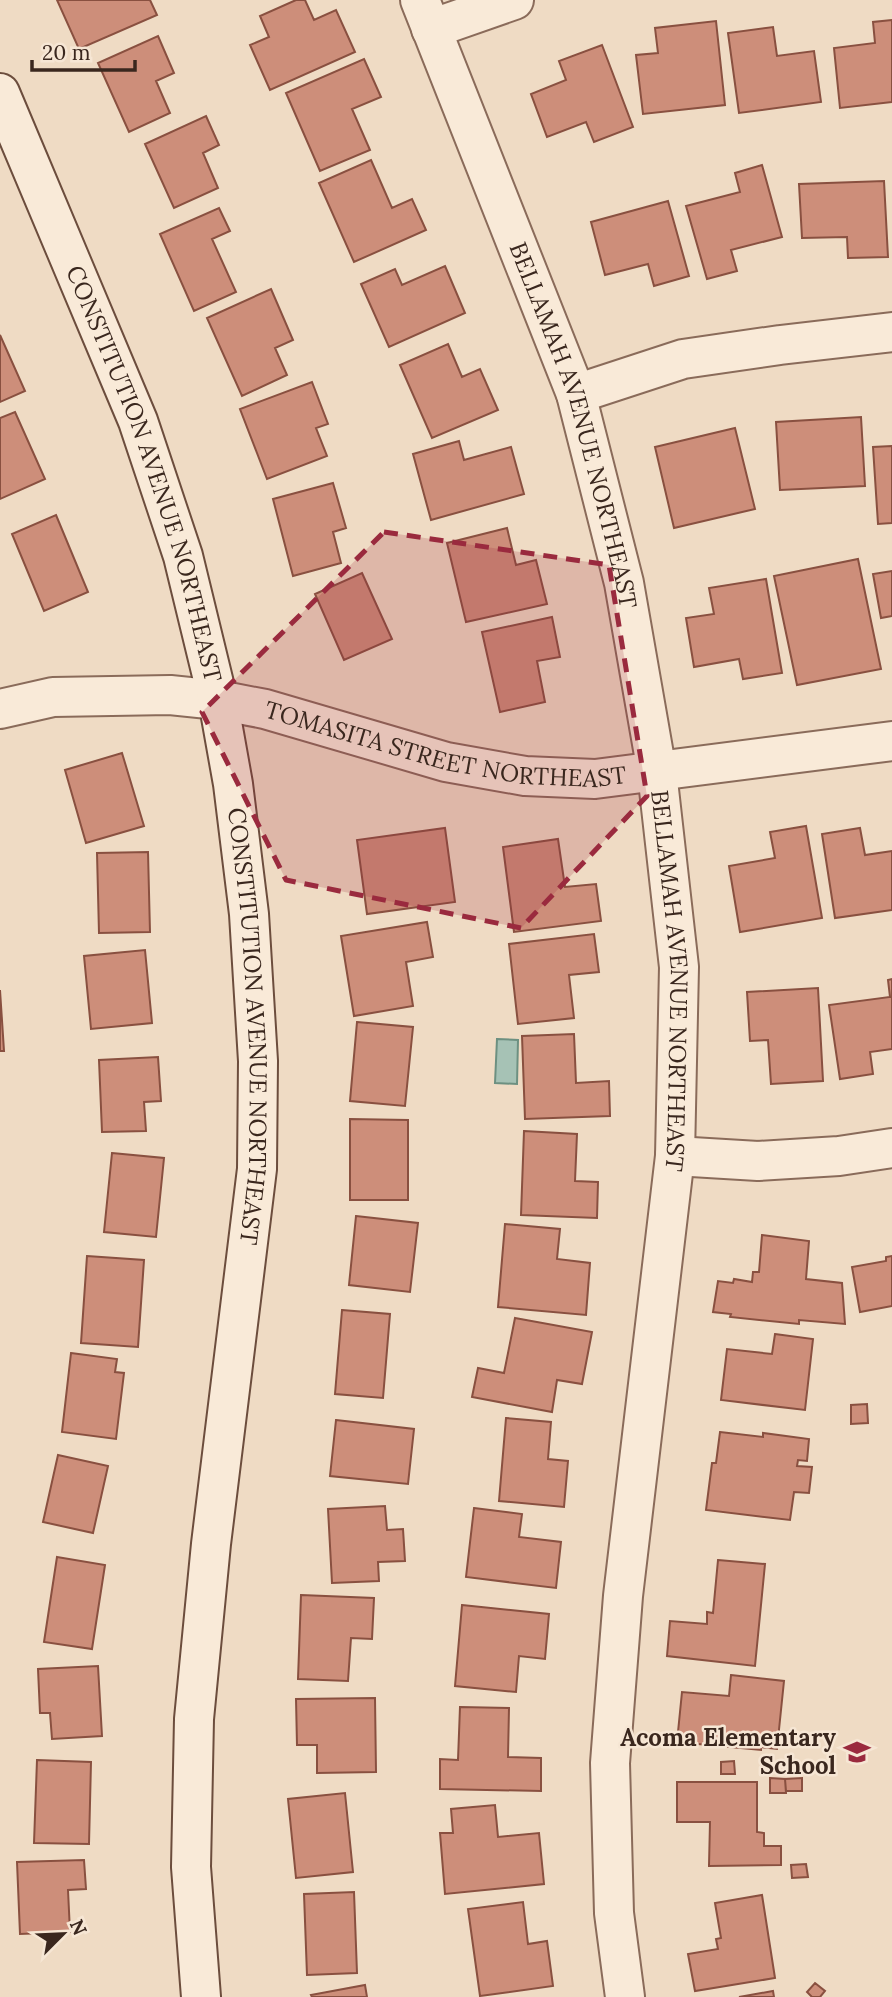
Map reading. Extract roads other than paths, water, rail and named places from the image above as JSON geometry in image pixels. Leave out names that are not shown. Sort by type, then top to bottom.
[{"type":"street","points":[[426,14],[514,0]]},
{"type":"street","name":"BELLAMAH AVENUE NORTHEAST","points":[[426,14],[576,394],[624,583],[656,772],[679,967],[675,1156],[623,1596],[610,1763],[614,1913],[625,1997]]},
{"type":"street","name":"CONSTITUTION AVENUE NORTHEAST","points":[[0,93],[138,421],[183,556],[218,701],[233,784],[249,914],[258,1061],[257,1169],[211,1545],[194,1719],[191,1867],[201,1997]]},
{"type":"street","points":[[576,394],[683,359],[892,332]]},
{"type":"street","name":"TOMASITA STREET NORTHEAST","points":[[0,709],[53,697],[170,695],[265,709],[446,762],[525,776],[596,779],[892,741]]},
{"type":"street","points":[[675,1156],[758,1161],[839,1156],[892,1148]]},
{"type":"place","name":"Acoma Elementary School","points":[[857,1752]]}]
